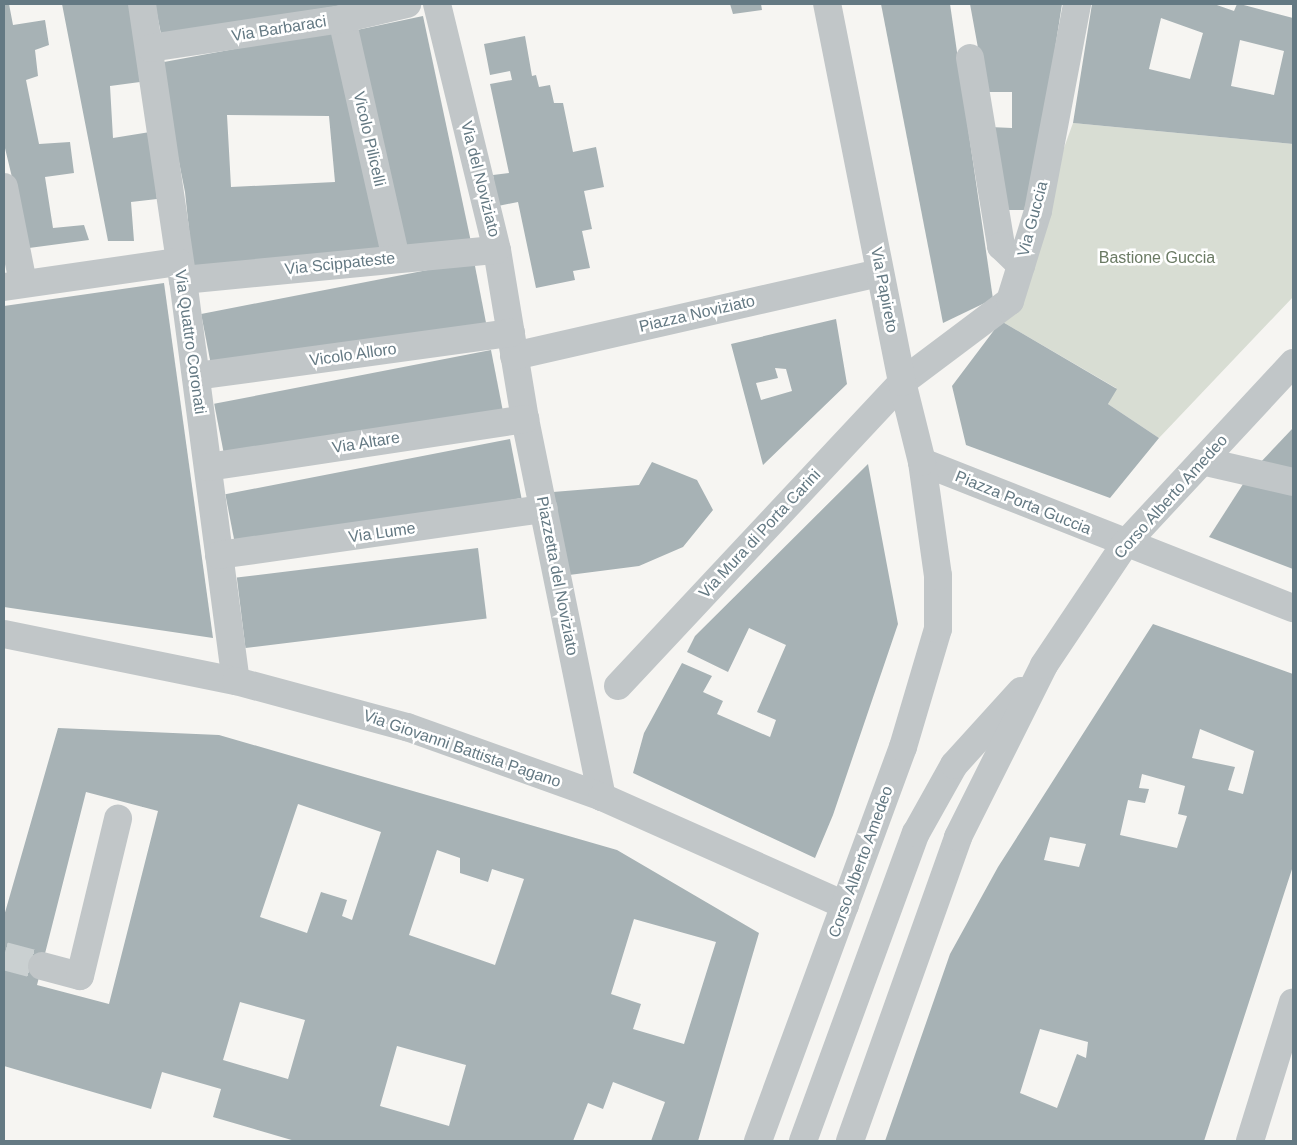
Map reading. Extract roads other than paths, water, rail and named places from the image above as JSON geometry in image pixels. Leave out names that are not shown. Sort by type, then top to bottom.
[{"type":"street","name":"Via Quattro Coronati","points":[[142,4],[150,48],[196,376],[236,681]]},
{"type":"street","name":"Via Barbaraci","points":[[150,48],[342,19],[407,4]]},
{"type":"street","name":"Via del Noviziato","points":[[437,4],[497,250],[513,345]]},
{"type":"street","name":"Via Papireto","points":[[827,4],[902,382],[922,462],[938,576]]},
{"type":"street","name":"Via Guccia","points":[[902,382],[1010,302],[1038,211],[1078,4]]},
{"type":"street","name":"Vicolo Pilicelli","points":[[342,19],[396,258]]},
{"type":"street","points":[[970,58],[1001,246],[1021,265]]},
{"type":"street","points":[[4,187],[13,285]]},
{"type":"street","name":"Via Scippateste","points":[[13,285],[181,271],[497,250]]},
{"type":"street","name":"Piazza Noviziato","points":[[513,345],[880,272]]},
{"type":"street","name":"Vicolo Alloro","points":[[196,376],[513,345]]},
{"type":"street","name":"Piazzetta del Noviziato","points":[[513,345],[525,419],[602,797]]},
{"type":"street","name":"Corso Alberto Amedeo","points":[[850,1141],[958,837],[1044,665],[1125,544],[1293,363]]},
{"type":"street","name":"Via Mura di Porta Carini","points":[[618,686],[902,382]]},
{"type":"street","name":"Via Altare","points":[[208,467],[525,419]]},
{"type":"street","points":[[1202,461],[1293,482]]},
{"type":"street","name":"Piazza Porta Guccia","points":[[922,462],[1125,544],[1293,608]]},
{"type":"street","name":"Via Lume","points":[[219,555],[476,521],[544,509]]},
{"type":"street","name":"Corso Alberto Amedeo","points":[[758,1141],[845,905],[923,683],[938,629],[938,576]]},
{"type":"street","name":"Via Giovanni Battista Pagano","points":[[4,634],[236,681],[407,728],[602,797],[845,905]]},
{"type":"street","name":"Corso Alberto Amedeo","points":[[803,1141],[916,833],[954,765],[1044,665]]},
{"type":"street","points":[[42,966],[80,976],[118,819]]},
{"type":"street","points":[[1250,1141],[1293,1002]]},
{"type":"tunnel","points":[[4,956],[42,966]]},
{"type":"park label","name":"Bastione Guccia","points":[[1157,258]]}]
